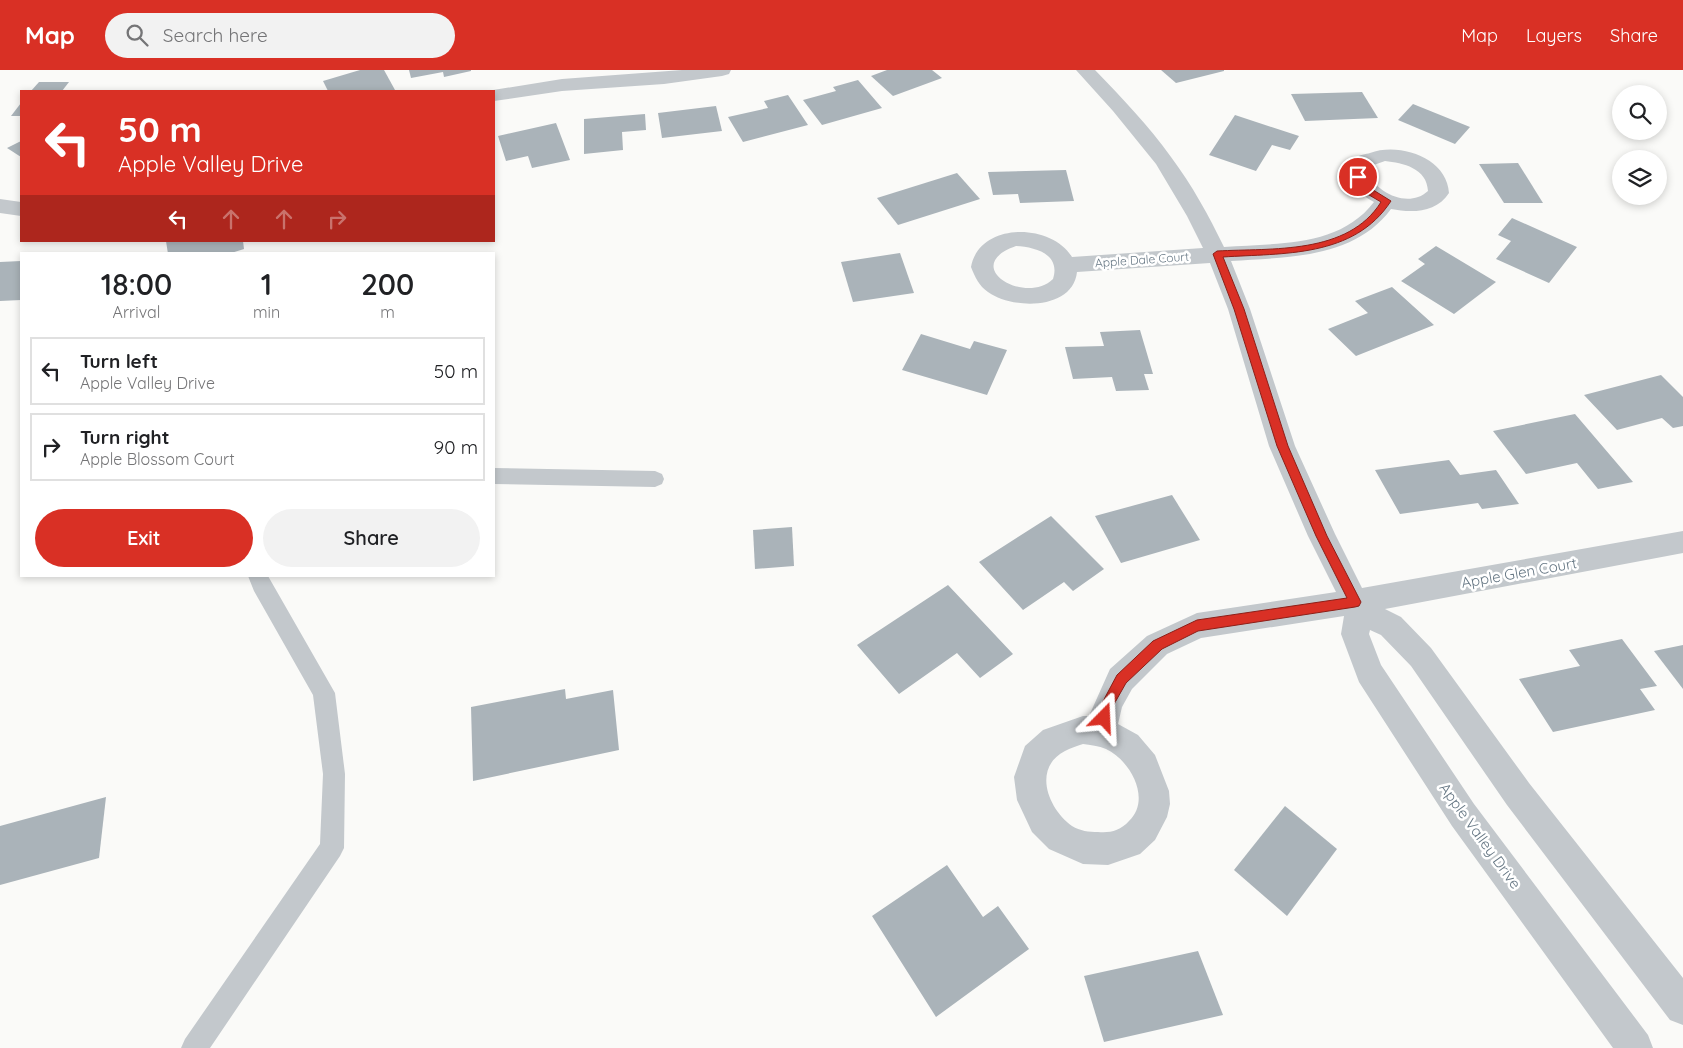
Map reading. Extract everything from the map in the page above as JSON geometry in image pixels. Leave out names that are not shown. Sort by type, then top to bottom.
[{"type":"street","points":[[495,95],[562,85],[664,78],[722,70]]},
{"type":"street","points":[[1085,70],[1120,106],[1164,161],[1198,216],[1217,254],[1239,309],[1282,446],[1322,536],[1357,606],[1391,626],[1407,640],[1421,657],[1523,801],[1683,1007]]},
{"type":"street","name":"Apple Dale Court","points":[[1067,265],[1301,249],[1329,243],[1348,236],[1366,225],[1379,212],[1386,201]]},
{"type":"street","points":[[0,206],[20,209]]},
{"type":"street","name":"Apple Glen Court","points":[[1100,732],[1108,705],[1122,679],[1158,645],[1197,626],[1357,606],[1683,542]]},
{"type":"street","name":"Apple Valley Drive","points":[[1357,606],[1355,634],[1361,654],[1369,672],[1389,704],[1464,815],[1635,1048]]},
{"type":"lane","points":[[495,476],[655,479]]},
{"type":"lane","points":[[194,1048],[332,848],[334,774],[324,694],[261,585],[258,577]]},
{"type":"building","points":[[360,70],[384,70],[395,90],[328,90],[323,81]]},
{"type":"building","points":[[409,70],[471,71],[444,77],[443,72],[411,78]]},
{"type":"building","points":[[887,70],[932,70],[942,78],[893,96],[871,76]]},
{"type":"building","points":[[1161,70],[1224,70],[1224,71],[1176,83]]},
{"type":"building","points":[[858,80],[882,108],[822,125],[803,100],[836,91],[833,87]]},
{"type":"building","points":[[39,82],[69,82],[63,90],[32,90]]},
{"type":"building","points":[[1362,92],[1378,118],[1305,121],[1291,94]]},
{"type":"building","points":[[788,95],[808,125],[743,142],[728,117],[768,108],[764,101]]},
{"type":"building","points":[[20,104],[20,116],[11,116]]},
{"type":"building","points":[[1413,104],[1470,127],[1455,144],[1398,120]]},
{"type":"building","points":[[716,106],[722,131],[662,138],[658,113]]},
{"type":"building","points":[[645,114],[646,130],[622,132],[623,150],[584,154],[584,119]]},
{"type":"building","points":[[1235,115],[1299,136],[1290,150],[1272,145],[1256,171],[1209,155]]},
{"type":"building","points":[[556,123],[570,160],[532,168],[528,156],[506,161],[498,136]]},
{"type":"building","points":[[20,142],[20,156],[7,148]]},
{"type":"building","points":[[1518,163],[1543,203],[1504,203],[1479,164]]},
{"type":"building","points":[[1066,170],[1074,201],[1020,203],[1018,194],[993,195],[988,172]]},
{"type":"building","points":[[957,173],[980,199],[898,225],[877,198]]},
{"type":"building","points":[[1512,218],[1577,247],[1549,283],[1496,259],[1511,241],[1498,235]]},
{"type":"building","points":[[166,242],[243,242],[244,249],[234,252],[168,252]]},
{"type":"building","points":[[1436,246],[1496,282],[1454,314],[1401,281],[1425,264],[1418,259]]},
{"type":"building","points":[[900,253],[914,293],[853,302],[841,262]]},
{"type":"building","points":[[20,261],[20,300],[0,301],[0,262]]},
{"type":"building","points":[[1392,287],[1434,325],[1356,356],[1328,329],[1368,313],[1355,301]]},
{"type":"building","points":[[1140,330],[1153,374],[1144,374],[1149,390],[1116,391],[1112,377],[1073,379],[1065,347],[1104,346],[1100,332]]},
{"type":"building","points":[[921,334],[970,349],[974,341],[1007,350],[987,395],[902,370]]},
{"type":"building","points":[[1661,375],[1683,397],[1683,426],[1673,428],[1662,418],[1617,430],[1584,395]]},
{"type":"building","points":[[1575,414],[1633,482],[1598,489],[1577,463],[1526,474],[1493,431]]},
{"type":"building","points":[[1449,460],[1460,475],[1496,470],[1519,504],[1482,509],[1478,503],[1400,514],[1375,470]]},
{"type":"building","points":[[1172,495],[1200,540],[1121,563],[1095,516]]},
{"type":"building","points":[[1051,516],[1104,569],[1073,591],[1064,582],[1023,610],[979,562]]},
{"type":"building","points":[[792,527],[794,566],[755,569],[753,530]]},
{"type":"building","points":[[948,585],[1013,654],[980,678],[957,653],[899,694],[857,645]]},
{"type":"building","points":[[1622,639],[1657,686],[1640,689],[1655,710],[1553,732],[1519,679],[1580,666],[1569,650]]},
{"type":"building","points":[[1683,645],[1683,689],[1654,651]]},
{"type":"building","points":[[565,689],[566,699],[613,690],[619,750],[473,781],[471,707]]},
{"type":"building","points":[[106,797],[99,858],[0,885],[0,826]]},
{"type":"building","points":[[1285,806],[1337,849],[1287,916],[1234,870]]},
{"type":"building","points":[[947,865],[983,917],[998,906],[1029,949],[936,1017],[872,916]]},
{"type":"building","points":[[1198,951],[1223,1015],[1104,1042],[1084,976]]},
{"type":"route","points":[[1104,718],[1108,705],[1122,679],[1158,645],[1197,626],[1355,602],[1322,536],[1282,446],[1239,309],[1217,254],[1301,249],[1329,243],[1348,236],[1366,225],[1379,212],[1386,201],[1367,190],[1361,184],[1358,177]]}]
